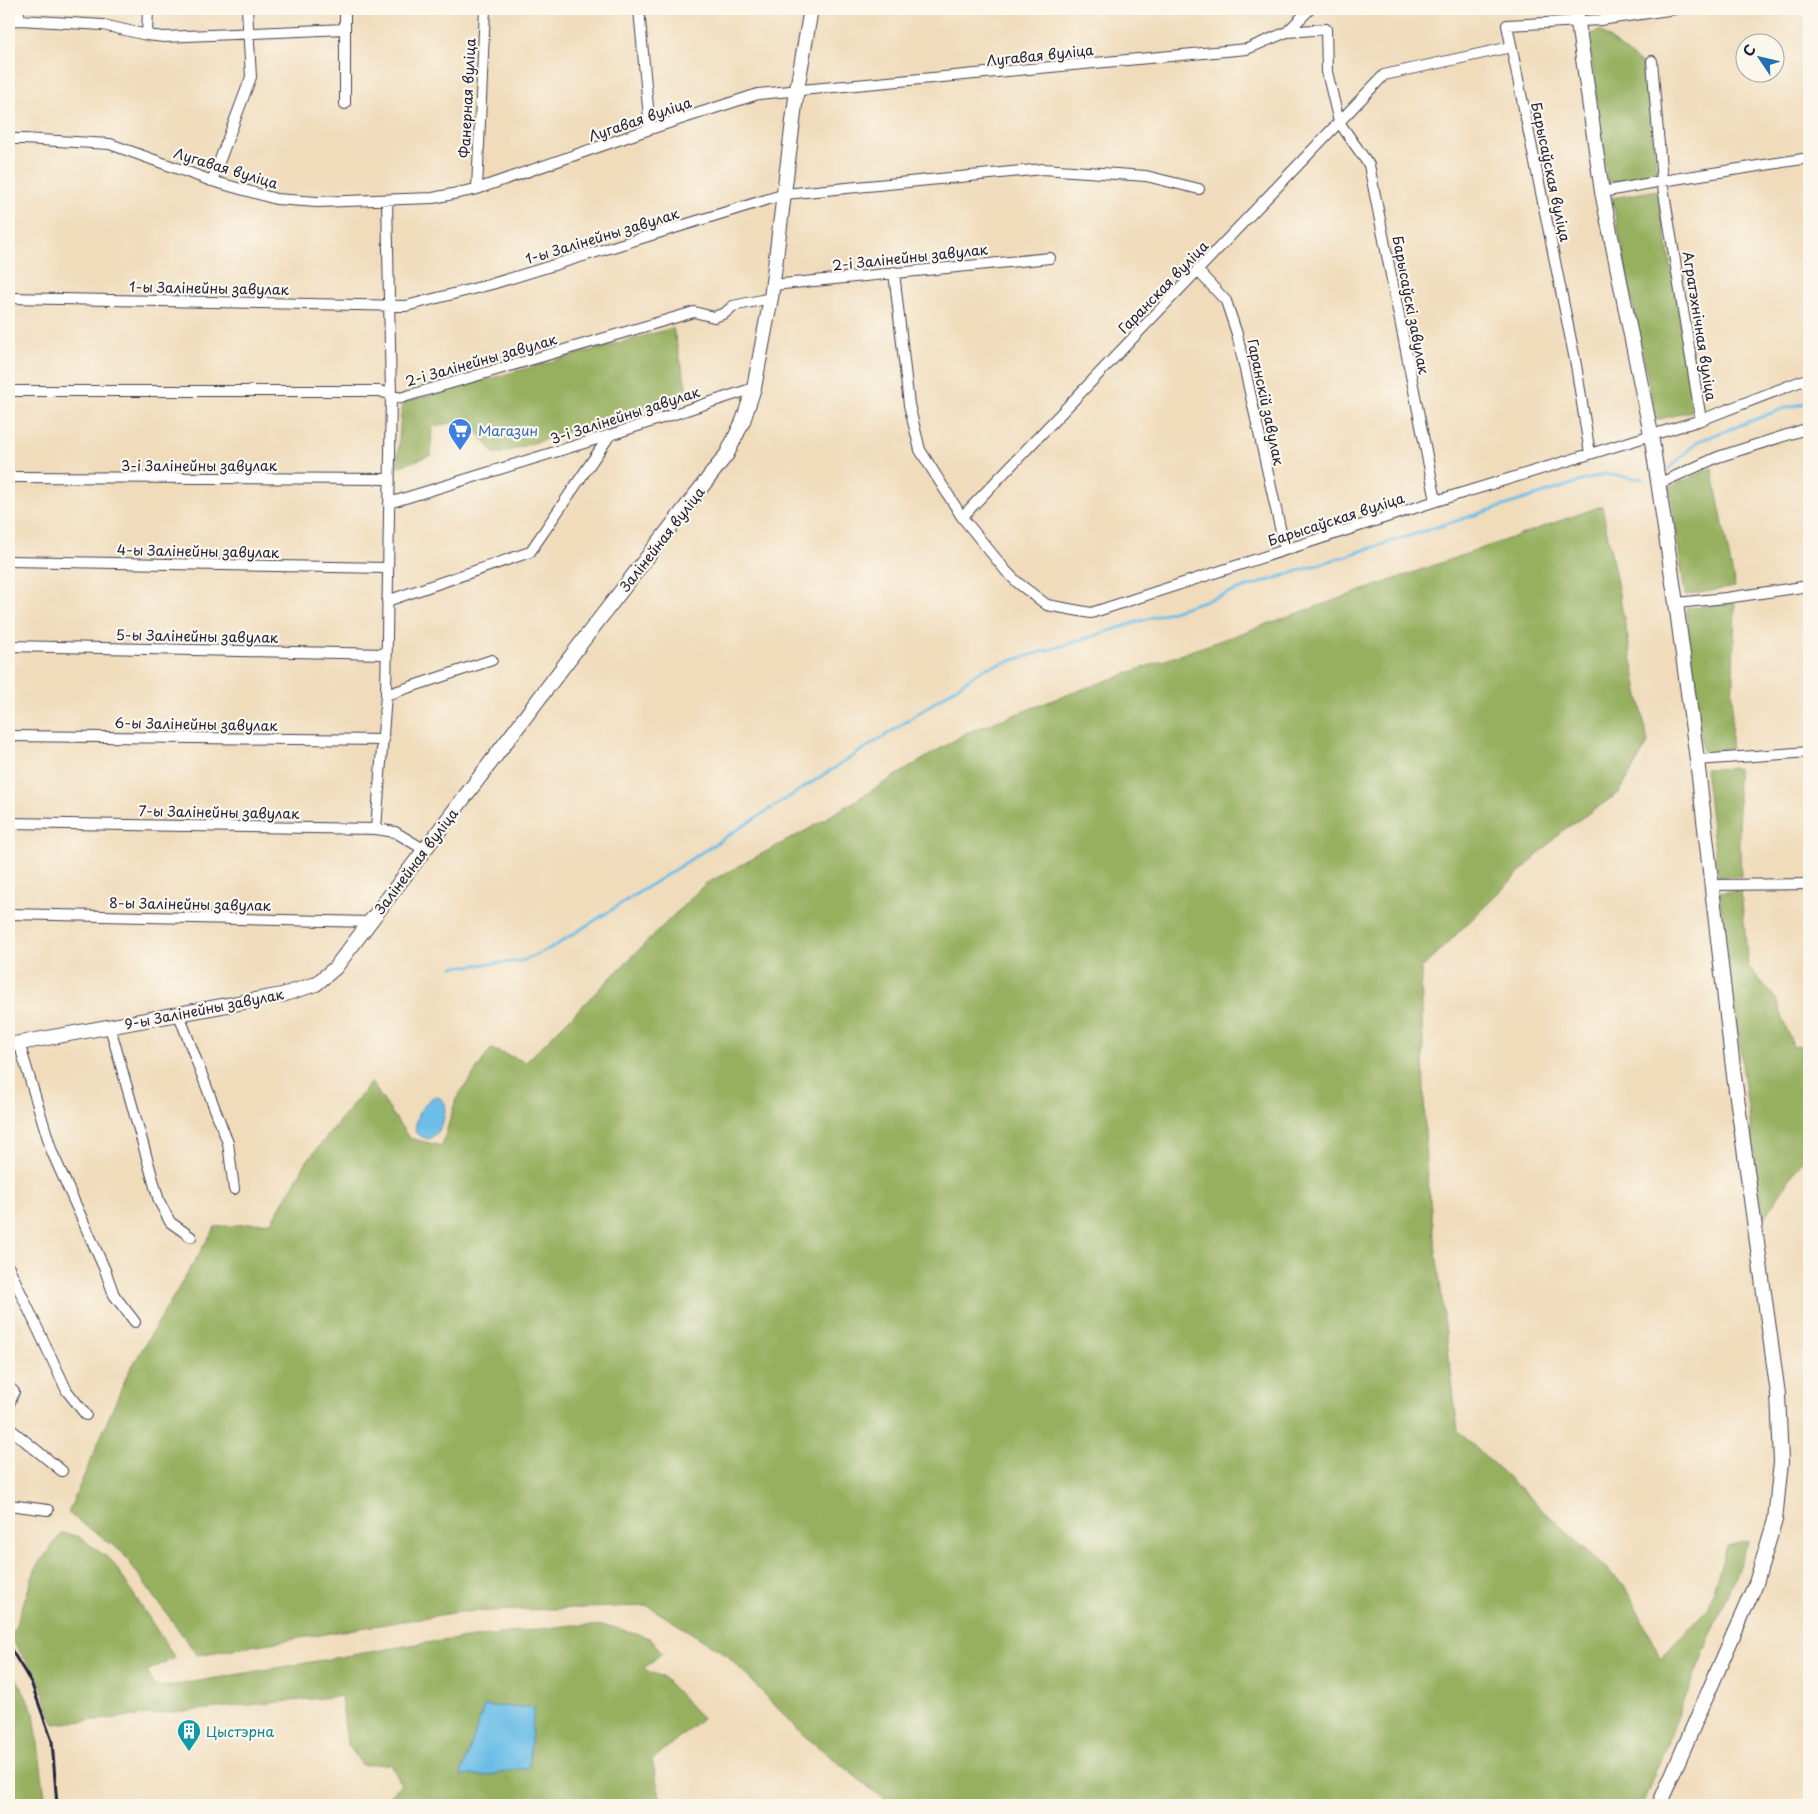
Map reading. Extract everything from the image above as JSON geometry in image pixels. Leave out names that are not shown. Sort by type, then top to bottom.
[{"type":"street","points":[[18,9],[20,20]]},
{"type":"street","points":[[147,36],[148,9]]},
{"type":"street","points":[[212,180],[251,77],[247,9]]},
{"type":"street","points":[[345,9],[345,104]]},
{"type":"street","name":"Фанерная вуліца","points":[[477,189],[486,9]]},
{"type":"street","points":[[639,9],[650,129]]},
{"type":"street","name":"Залінейная вуліца","points":[[371,922],[727,454],[743,420],[754,388],[772,292],[797,90],[811,9]]},
{"type":"street","points":[[1288,32],[1310,9]]},
{"type":"street","points":[[1659,1805],[1756,1583],[1776,1520],[1781,1462],[1778,1394],[1734,1076],[1697,760],[1676,603],[1651,434],[1602,192],[1576,14],[1600,20],[1675,9]]},
{"type":"street","name":"Барысаўская вуліца","points":[[1576,14],[1507,25],[1576,365],[1590,454]]},
{"type":"street","points":[[9,21],[102,25],[147,36],[164,37],[345,29]]},
{"type":"street","points":[[1288,32],[1326,29],[1327,72],[1339,122]]},
{"type":"street","name":"Лугавая вуліца","points":[[9,139],[110,144],[212,180],[276,199],[317,202],[433,198],[477,189],[758,94],[1003,73],[1247,49],[1288,32]]},
{"type":"street","name":"Гаранская вуліца","points":[[962,517],[1384,75],[1511,47]]},
{"type":"street","name":"Агратэхнічная вуліца","points":[[1652,61],[1662,181],[1701,420],[1809,378]]},
{"type":"street","name":"Барысаўскі завулак","points":[[1339,122],[1369,165],[1436,501]]},
{"type":"street","points":[[1602,192],[1809,158]]},
{"type":"street","name":"1-ы Залінейны завулак","points":[[9,298],[406,306],[492,284],[785,194],[1043,169],[1146,176],[1199,189]]},
{"type":"street","points":[[376,829],[386,695],[391,396],[387,200]]},
{"type":"street","name":"2-і Залінейны завулак","points":[[9,391],[380,392],[400,398],[694,312],[714,317],[725,313],[733,306],[772,292],[894,272],[1050,258]]},
{"type":"street","name":"Гаранскій завулак","points":[[1198,270],[1226,301],[1237,334],[1284,550]]},
{"type":"street","points":[[894,272],[909,405],[920,450],[962,517]]},
{"type":"street","name":"3-і Залінейны завулак","points":[[389,503],[610,435],[754,388]]},
{"type":"street","name":"Барысаўская вуліца","points":[[962,517],[1006,571],[1047,606],[1091,613],[1436,501],[1701,420]]},
{"type":"street","points":[[1658,484],[1718,457],[1809,428]]},
{"type":"street","points":[[387,601],[530,552],[610,435]]},
{"type":"street","name":"3-і Залінейны завулак","points":[[9,477],[389,479]]},
{"type":"street","name":"4-ы Залінейны завулак","points":[[9,561],[387,568]]},
{"type":"street","points":[[1676,603],[1809,586]]},
{"type":"street","name":"5-ы Залінейны завулак","points":[[9,646],[386,654]]},
{"type":"street","points":[[386,695],[492,660]]},
{"type":"street","name":"6-ы Залінейны завулак","points":[[9,736],[384,740]]},
{"type":"street","points":[[1697,760],[1809,752]]},
{"type":"street","name":"7-ы Залінейны завулак","points":[[9,823],[376,829],[395,832],[424,850]]},
{"type":"street","points":[[1712,885],[1809,884]]},
{"type":"street","name":"8-ы Залінейны завулак","points":[[9,914],[371,922]]},
{"type":"street","name":"9-ы Залінейны завулак","points":[[14,1044],[282,995],[316,984],[335,968],[371,922]]},
{"type":"street","points":[[179,1015],[228,1143],[234,1189]]},
{"type":"street","points":[[110,1027],[159,1201],[170,1222],[191,1237]]},
{"type":"street","points":[[14,1044],[52,1152],[105,1270],[114,1295],[135,1322]]},
{"type":"street","points":[[9,1268],[67,1391],[86,1415]]},
{"type":"street","points":[[9,1387],[14,1392],[9,1404]]},
{"type":"street","points":[[9,1428],[62,1471]]},
{"type":"street","points":[[9,1505],[48,1510]]},
{"type":"green space","points":[[1600,31],[1643,65],[1657,173],[1607,183],[1589,35]]},
{"type":"green space","points":[[1658,190],[1695,410],[1656,420],[1612,198]]},
{"type":"green space","points":[[673,328],[688,394],[495,455],[468,419],[432,427],[431,455],[397,467],[402,403]]},
{"type":"green space","points":[[1712,468],[1735,587],[1685,595],[1670,487]]},
{"type":"green space","points":[[1602,506],[1648,743],[1619,793],[1562,831],[1421,969],[1426,1168],[1458,1431],[1626,1587],[1661,1658],[1707,1609],[1727,1546],[1749,1541],[1642,1805],[891,1805],[801,1733],[727,1655],[648,1606],[458,1612],[197,1655],[122,1552],[68,1513],[128,1373],[215,1227],[271,1222],[307,1161],[371,1082],[409,1138],[442,1146],[456,1099],[491,1049],[526,1062],[705,884],[807,830],[966,733],[1080,690]]},
{"type":"green space","points":[[1735,603],[1731,748],[1703,754],[1686,608]]},
{"type":"green space","points":[[1737,768],[1741,876],[1718,877],[1705,769]]},
{"type":"green space","points":[[1741,890],[1748,966],[1776,999],[1793,1047],[1809,1045],[1809,1161],[1803,1159],[1763,1219],[1719,892]]},
{"type":"green space","points":[[62,1533],[78,1536],[112,1561],[175,1658],[147,1671],[154,1686],[170,1686],[417,1644],[573,1625],[609,1626],[650,1638],[662,1653],[643,1669],[663,1677],[702,1718],[652,1760],[662,1805],[383,1805],[401,1784],[391,1764],[362,1765],[347,1743],[341,1696],[54,1724],[39,1680],[11,1639],[36,1567]]},
{"type":"green space","points":[[12,1669],[34,1713],[46,1805],[9,1805],[9,1677]]},
{"type":"water","points":[[435,1096],[445,1103],[445,1114],[440,1128],[429,1139],[416,1133],[415,1127],[422,1107]]},
{"type":"water","points":[[484,1706],[534,1707],[529,1767],[485,1776],[461,1775]]},
{"type":"waterway","points":[[1668,469],[1699,441],[1782,409],[1809,402]]},
{"type":"waterway","points":[[453,967],[522,961],[553,947],[894,730],[983,669],[1065,645],[1604,474],[1643,479]]},
{"type":"railway","points":[[9,1646],[31,1682],[52,1741],[57,1805]]},
{"type":"place","name":"Магазин","points":[[460,451]]},
{"type":"place","name":"Цыстэрна","points":[[189,1752]]}]
